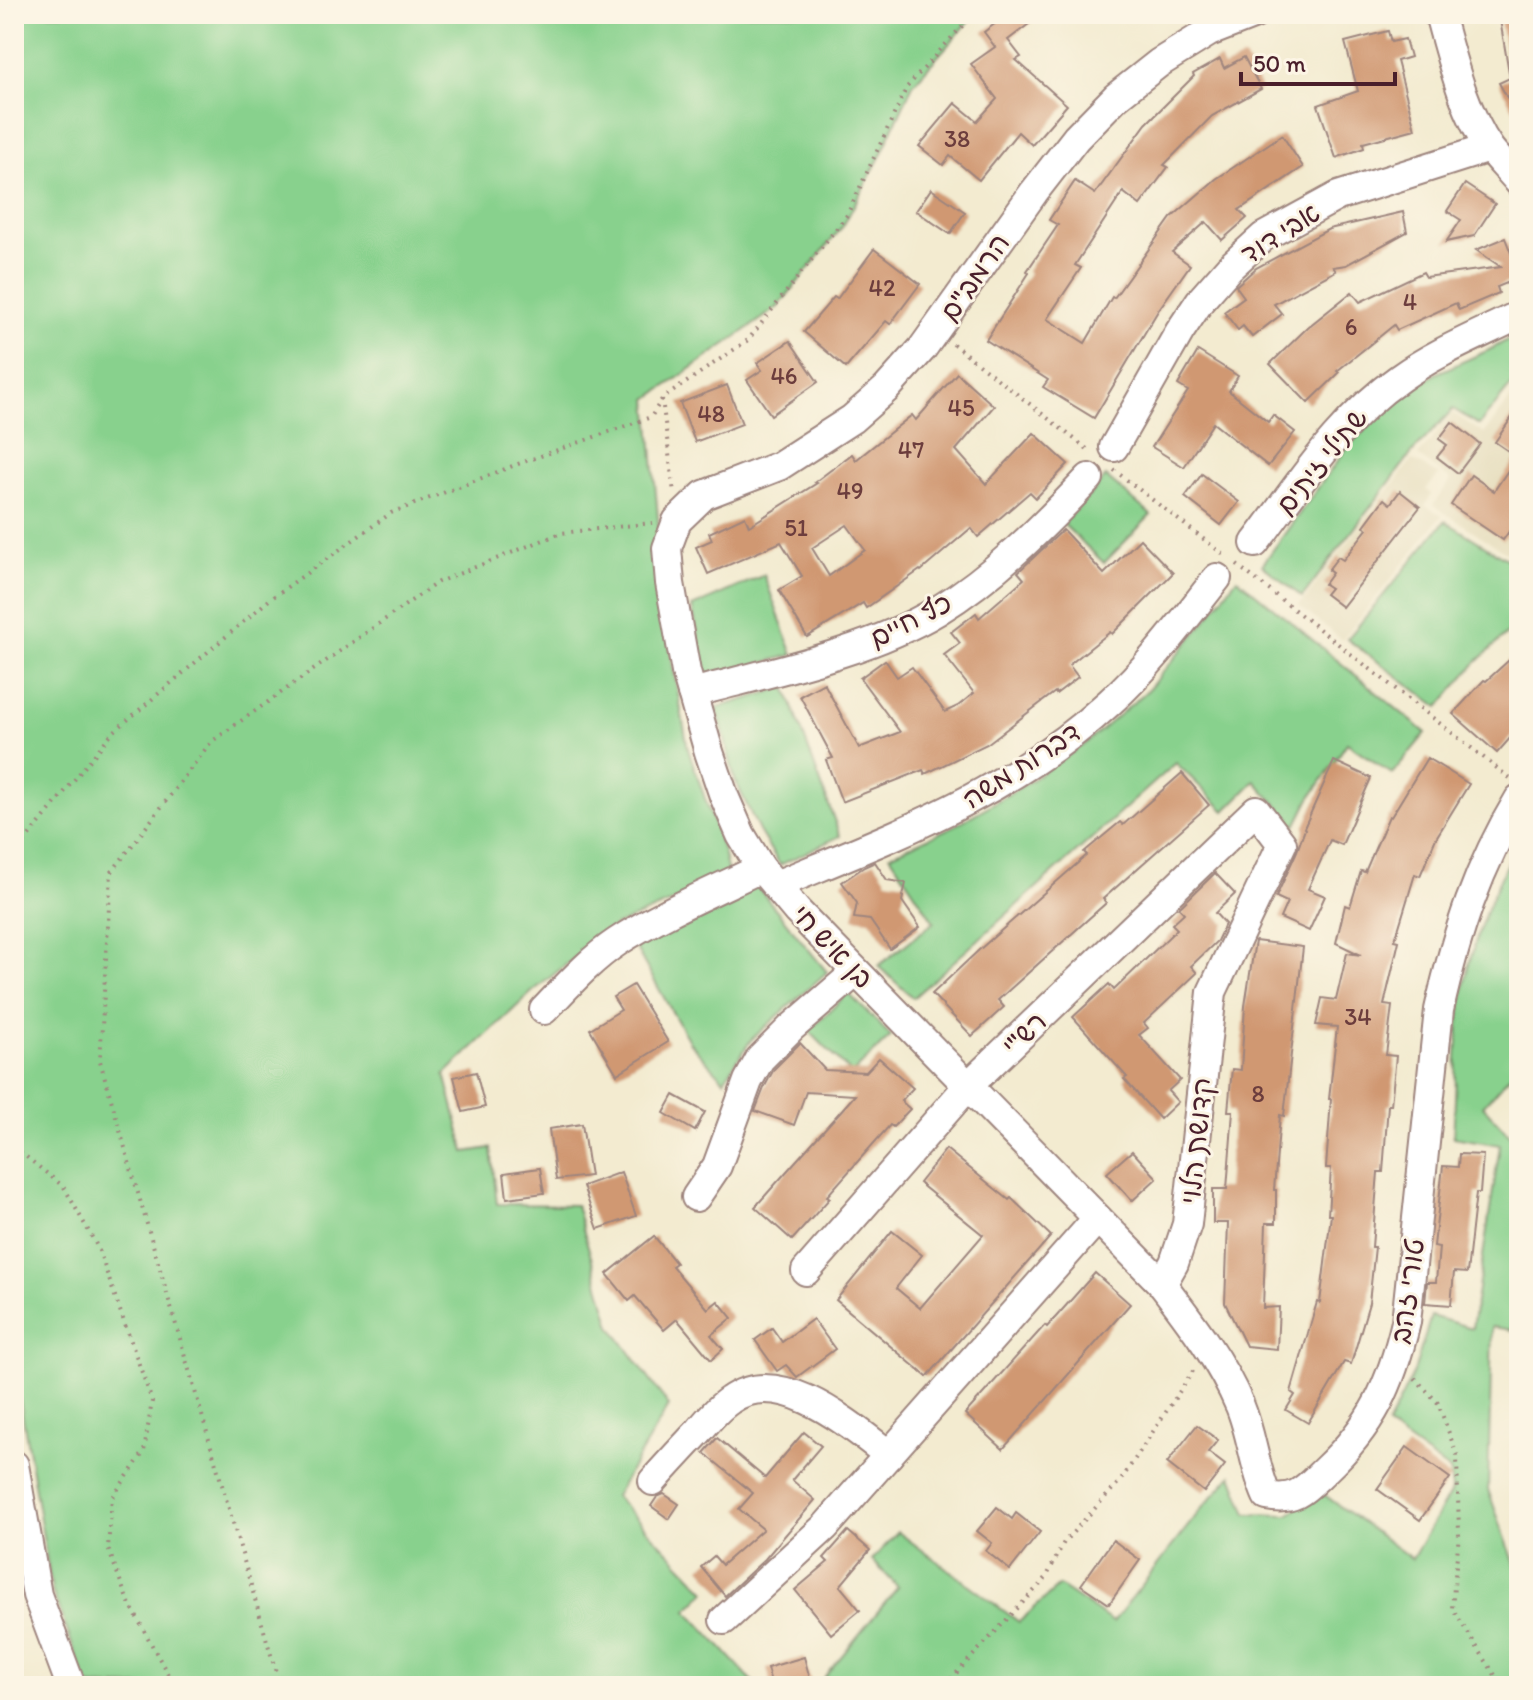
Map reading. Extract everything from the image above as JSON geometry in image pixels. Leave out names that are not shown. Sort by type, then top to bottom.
[{"type":"street","name":"הרמב\"ם","points":[[677,521],[704,495],[779,466],[852,419],[886,389],[922,349],[1034,192],[1076,138],[1116,97],[1159,63],[1209,32],[1255,14]]},
{"type":"street","points":[[1439,14],[1474,119],[1489,148],[1519,182]]},
{"type":"street","name":"אבי דוד","points":[[1114,447],[1200,301],[1229,268],[1263,237],[1338,196],[1489,148]]},
{"type":"street","name":"שתילי זיתים","points":[[1255,543],[1352,417],[1400,378],[1519,315]]},
{"type":"street","name":"כף חיים","points":[[692,693],[844,651],[893,633],[935,612],[994,570],[1055,515],[1089,478]]},
{"type":"street","name":"בן איש חי","points":[[677,521],[667,548],[686,672],[709,752],[741,835],[797,911],[1162,1284]]},
{"type":"street","name":"דברות משה","points":[[544,1010],[616,943],[657,919],[769,876],[918,826],[1023,770],[1111,702],[1155,656],[1217,578]]},
{"type":"street","name":"טורי זהב","points":[[1162,1284],[1209,1348],[1240,1405],[1267,1496],[1283,1499],[1301,1492],[1346,1450],[1369,1420],[1396,1359],[1406,1322],[1442,995],[1463,917],[1481,870],[1519,799]]},
{"type":"street","name":"קדושת הלוי","points":[[1162,1284],[1174,1263],[1187,1224],[1212,992],[1282,844],[1256,810]]},
{"type":"street","name":"רש\"י","points":[[806,1271],[968,1086],[1256,810]]},
{"type":"street","points":[[696,1197],[717,1166],[748,1081],[760,1059],[856,972]]},
{"type":"street","points":[[724,1620],[825,1527],[1097,1219]]},
{"type":"street","points":[[653,1481],[711,1417],[731,1399],[754,1389],[783,1390],[806,1399],[843,1419],[889,1455]]},
{"type":"street","points":[[14,1465],[37,1595],[71,1686]]},
{"type":"path","points":[[14,855],[111,734],[269,600],[391,513],[651,417],[662,399],[748,340],[847,215],[907,87],[973,14]]},
{"type":"path","points":[[280,1686],[100,1061],[111,873],[211,742],[438,582],[561,533],[677,521],[662,399]]},
{"type":"path","points":[[14,1147],[64,1187],[98,1248],[152,1401],[144,1452],[112,1498],[108,1548],[127,1599],[177,1686]]},
{"type":"path","points":[[937,1686],[948,1682],[1046,1578],[1064,1542],[1121,1480],[1209,1348]]},
{"type":"path","points":[[1396,1359],[1438,1403],[1457,1455],[1459,1534],[1452,1608],[1502,1686]]},
{"type":"shaded area","points":[[1519,388],[1519,536],[1507,553],[1433,505],[1451,480],[1418,456],[1453,413],[1484,434]]},
{"type":"shaded area","points":[[1412,460],[1439,475],[1426,489],[1431,494],[1425,506],[1442,515],[1342,640],[1299,606]]},
{"type":"green space","points":[[14,14],[976,14],[913,84],[881,155],[843,226],[777,308],[648,399],[668,638],[688,749],[723,851],[729,878],[614,926],[532,992],[445,1074],[465,1152],[491,1148],[497,1204],[576,1205],[611,1326],[669,1406],[615,1496],[706,1591],[687,1610],[757,1686],[91,1686],[85,1678],[52,1591],[20,1400],[14,1385]]},
{"type":"green space","points":[[1519,334],[1519,376],[1479,425],[1453,409],[1412,453],[1302,597],[1262,565],[1349,445],[1383,413],[1435,374]]},
{"type":"green space","points":[[1106,477],[1151,515],[1104,563],[1063,524]]},
{"type":"green space","points":[[1445,521],[1508,560],[1519,547],[1519,622],[1474,665],[1439,707],[1347,639]]},
{"type":"green space","points":[[764,575],[793,655],[707,677],[692,607]]},
{"type":"green space","points":[[1237,578],[1426,733],[1392,774],[1347,743],[1309,800],[1296,826],[1255,781],[1225,811],[1176,763],[913,998],[878,966],[934,922],[890,855],[954,826],[1021,787],[1085,744],[1148,690]]},
{"type":"green space","points":[[786,687],[840,836],[780,865],[759,831],[735,780],[717,708]]},
{"type":"green space","points":[[1519,843],[1519,1065],[1483,1106],[1519,1145],[1519,1331],[1492,1327],[1488,1490],[1519,1575],[1519,1686],[817,1686],[898,1587],[872,1560],[898,1532],[1019,1622],[1059,1586],[1113,1622],[1203,1507],[1232,1475],[1247,1514],[1289,1515],[1319,1491],[1412,1559],[1452,1490],[1450,1471],[1387,1426],[1414,1372],[1431,1316],[1472,1328],[1500,1145],[1453,1137],[1459,1022],[1464,985],[1475,943],[1490,901]]},
{"type":"green space","points":[[756,885],[827,972],[751,1040],[724,1080],[690,1043],[635,947],[656,932]]},
{"type":"green space","points":[[848,993],[891,1036],[852,1074],[809,1031]]},
{"type":"building","points":[[1008,14],[1042,14],[1008,40],[1021,57],[1016,60],[1067,105],[1032,145],[1018,132],[979,180],[950,156],[943,165],[919,146],[955,103],[977,121],[997,99],[971,64],[995,47],[984,32]]},
{"type":"building","points":[[1499,14],[1519,14],[1519,119],[1499,83],[1510,78]]},
{"type":"building","points":[[1388,31],[1391,42],[1405,39],[1410,57],[1397,61],[1415,129],[1363,143],[1364,148],[1336,158],[1318,105],[1358,91],[1345,42]]},
{"type":"building","points":[[1244,57],[1261,89],[1212,116],[1164,165],[1168,167],[1140,205],[1123,192],[1075,265],[1081,268],[1047,319],[1085,343],[1112,297],[1171,218],[1216,179],[1282,135],[1303,167],[1239,210],[1247,218],[1222,240],[1206,222],[1172,252],[1190,265],[1159,309],[1094,418],[1043,387],[1048,380],[986,340],[1058,225],[1049,220],[1075,181],[1095,194],[1146,124],[1193,74],[1220,59],[1224,68]]},
{"type":"building","points":[[1465,184],[1495,204],[1474,236],[1446,242],[1461,220],[1447,211]]},
{"type":"building","points":[[931,189],[965,212],[950,234],[916,211]]},
{"type":"building","points":[[1403,212],[1407,232],[1346,265],[1333,267],[1336,271],[1274,304],[1282,314],[1252,337],[1243,326],[1238,330],[1224,312],[1244,297],[1236,286],[1256,268],[1329,229]]},
{"type":"building","points":[[1505,238],[1519,278],[1497,287],[1499,293],[1459,310],[1456,303],[1397,330],[1394,325],[1337,371],[1339,373],[1308,403],[1270,364],[1308,327],[1352,292],[1360,302],[1423,272],[1426,277],[1501,267],[1476,250]]},
{"type":"building","points":[[874,249],[920,284],[890,324],[886,321],[846,368],[804,332],[834,297],[837,299]]},
{"type":"building","points":[[790,341],[818,382],[771,415],[747,380],[762,370],[757,363]]},
{"type":"building","points":[[1198,351],[1238,376],[1229,391],[1268,422],[1273,415],[1295,432],[1268,466],[1213,423],[1184,467],[1152,447],[1188,391],[1178,385]]},
{"type":"building","points":[[957,373],[994,406],[956,450],[986,484],[1034,433],[1068,464],[1036,498],[1030,492],[978,537],[971,528],[921,571],[866,608],[863,603],[807,637],[779,590],[802,576],[781,542],[708,574],[696,547],[712,540],[709,533],[745,516],[749,526],[817,483],[852,454],[856,460],[912,415],[916,420]],"holes":[[[847,525],[865,550],[829,576],[812,548]]]},
{"type":"building","points":[[727,385],[742,424],[695,442],[680,403]]},
{"type":"building","points":[[1519,407],[1519,517],[1503,540],[1451,505],[1471,475],[1494,491],[1517,457],[1495,442]]},
{"type":"building","points":[[1452,422],[1480,444],[1458,473],[1437,457],[1447,445],[1439,439]]},
{"type":"building","points":[[1202,474],[1239,502],[1221,525],[1185,497]]},
{"type":"building","points":[[1400,491],[1420,507],[1342,607],[1325,594],[1330,588],[1324,584],[1332,573],[1328,570],[1338,557],[1343,560],[1367,529],[1364,526],[1384,499],[1390,504]]},
{"type":"building","points":[[1063,530],[1104,574],[1140,539],[1173,573],[1112,634],[1110,632],[1069,665],[1078,677],[987,744],[925,774],[923,770],[842,802],[826,760],[833,758],[800,696],[824,683],[859,748],[900,732],[860,678],[885,660],[897,677],[912,667],[945,712],[958,706],[974,693],[944,655],[960,643],[951,632],[976,613],[979,618],[1024,579],[1018,572]]},
{"type":"building","points":[[1519,651],[1519,728],[1497,753],[1453,714],[1484,680]]},
{"type":"building","points":[[1427,758],[1469,784],[1436,838],[1420,876],[1415,874],[1395,940],[1399,941],[1384,1005],[1392,1006],[1386,1055],[1396,1056],[1391,1105],[1388,1105],[1383,1172],[1378,1172],[1369,1303],[1351,1364],[1344,1362],[1308,1423],[1286,1410],[1295,1395],[1291,1392],[1317,1302],[1320,1303],[1331,1215],[1328,1215],[1331,1168],[1326,1168],[1337,1027],[1316,1025],[1322,998],[1336,1000],[1347,953],[1361,955],[1336,943],[1345,905],[1350,907],[1361,871],[1365,872],[1389,816]]},
{"type":"building","points":[[1334,761],[1371,778],[1342,845],[1330,840],[1308,889],[1325,896],[1309,931],[1280,918],[1287,902],[1276,897]]},
{"type":"building","points":[[1182,773],[1209,805],[1103,899],[1106,903],[998,1000],[1004,1007],[972,1036],[932,994],[1087,855],[1084,852],[1120,822],[1123,825]]},
{"type":"building","points":[[875,862],[887,880],[906,883],[902,901],[920,927],[890,949],[870,920],[854,918],[857,903],[842,882]]},
{"type":"building","points":[[1215,873],[1235,894],[1215,913],[1225,924],[1217,941],[1191,966],[1197,973],[1144,1023],[1148,1028],[1139,1035],[1180,1080],[1168,1091],[1178,1102],[1160,1119],[1073,1017],[1109,984],[1114,990],[1177,929],[1172,924],[1184,913],[1179,908]]},
{"type":"building","points":[[1255,941],[1303,947],[1284,1116],[1280,1115],[1274,1190],[1276,1223],[1266,1223],[1263,1308],[1279,1307],[1277,1349],[1246,1346],[1225,1303],[1228,1223],[1213,1223],[1213,1189],[1227,1189],[1233,1111],[1228,1111],[1232,1069],[1241,1070],[1245,1006]]},
{"type":"building","points":[[633,985],[668,1042],[617,1074],[590,1029],[621,1010],[613,997]]},
{"type":"building","points":[[800,1043],[825,1070],[866,1072],[879,1058],[913,1088],[901,1101],[910,1109],[893,1127],[890,1125],[792,1240],[755,1207],[855,1095],[806,1092],[794,1125],[755,1111],[774,1069]]},
{"type":"building","points":[[476,1072],[485,1107],[463,1112],[454,1077]]},
{"type":"building","points":[[674,1095],[705,1112],[695,1131],[664,1113]]},
{"type":"building","points":[[582,1124],[590,1176],[556,1180],[549,1129]]},
{"type":"building","points":[[946,1149],[1009,1200],[1011,1198],[1051,1236],[927,1377],[836,1300],[892,1231],[922,1255],[896,1288],[920,1308],[983,1235],[919,1183]]},
{"type":"building","points":[[1132,1151],[1157,1178],[1132,1201],[1107,1173]]},
{"type":"building","points":[[1459,1154],[1483,1155],[1467,1273],[1454,1272],[1451,1305],[1425,1303],[1427,1282],[1436,1282],[1439,1247],[1434,1246],[1443,1166],[1458,1167]]},
{"type":"building","points":[[540,1168],[544,1193],[507,1198],[504,1173]]},
{"type":"building","points":[[621,1172],[636,1216],[598,1229],[583,1186]]},
{"type":"building","points":[[654,1236],[676,1263],[672,1266],[708,1309],[718,1301],[732,1318],[711,1335],[723,1349],[711,1360],[677,1319],[664,1330],[635,1296],[629,1301],[607,1274]]},
{"type":"building","points":[[1095,1273],[1130,1304],[1003,1449],[965,1414]]},
{"type":"building","points":[[813,1319],[835,1349],[797,1377],[786,1365],[777,1371],[755,1340],[772,1328],[782,1342]]},
{"type":"building","points":[[1197,1425],[1218,1440],[1208,1452],[1225,1465],[1204,1492],[1167,1463]]},
{"type":"building","points":[[804,1432],[821,1446],[792,1480],[815,1500],[765,1559],[725,1596],[701,1567],[714,1556],[722,1565],[763,1529],[739,1509],[753,1493],[704,1453],[717,1438],[765,1478]]},
{"type":"building","points":[[1407,1447],[1450,1478],[1420,1520],[1377,1489]]},
{"type":"building","points":[[664,1494],[679,1504],[669,1519],[651,1506],[657,1497]]},
{"type":"building","points":[[997,1507],[1012,1519],[1016,1513],[1040,1532],[1010,1570],[986,1551],[992,1543],[977,1531]]},
{"type":"building","points":[[848,1531],[870,1550],[840,1586],[860,1610],[831,1634],[795,1590],[828,1562],[824,1558]]},
{"type":"building","points":[[1113,1540],[1140,1560],[1109,1604],[1081,1585]]},
{"type":"building","points":[[804,1657],[812,1686],[772,1686],[767,1668]]}]
